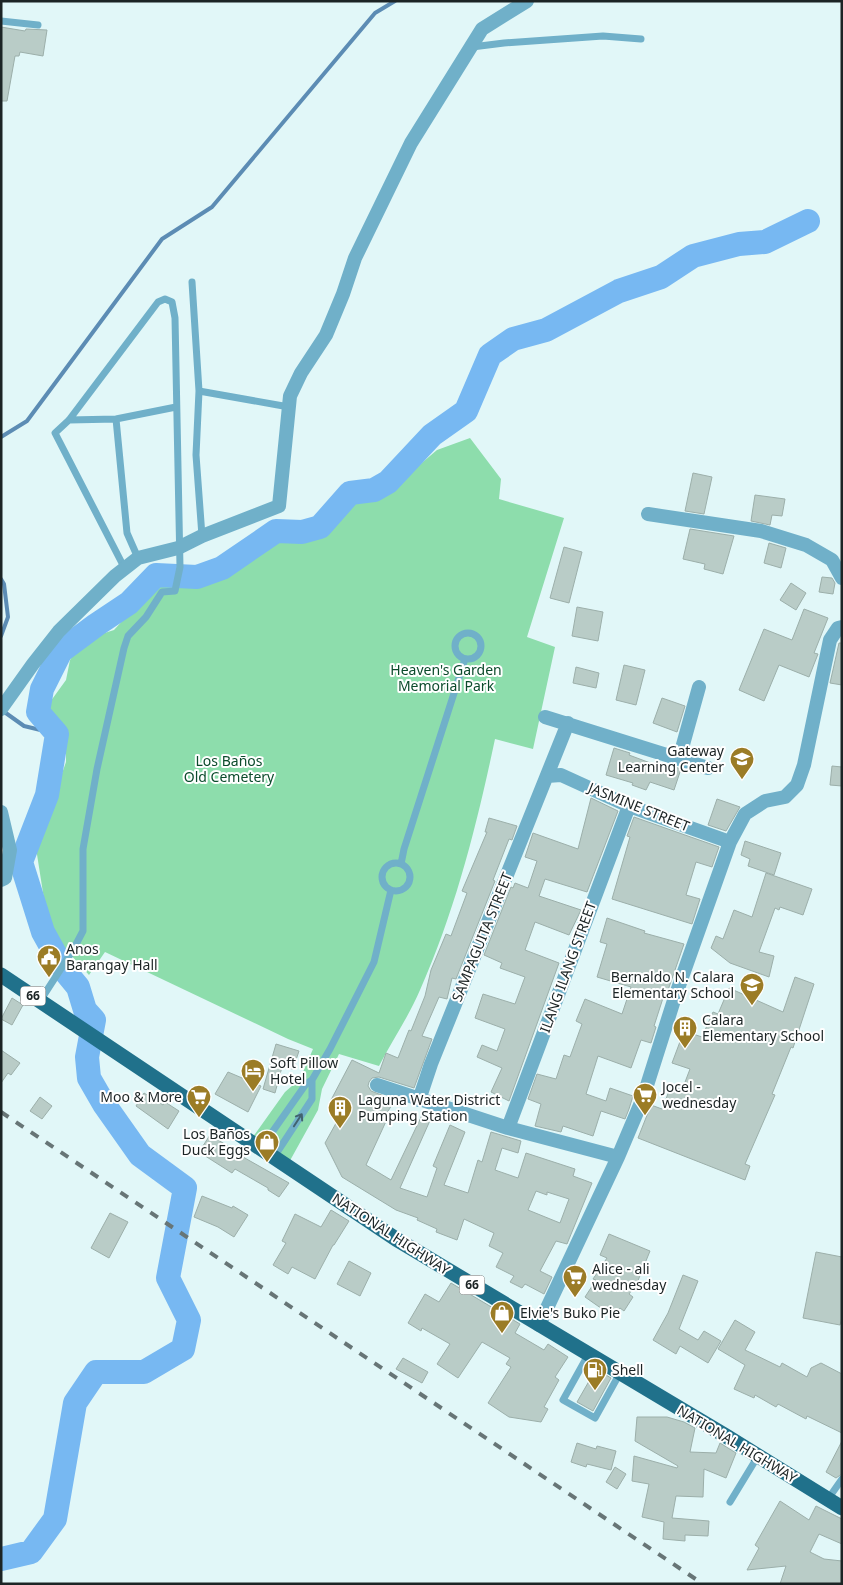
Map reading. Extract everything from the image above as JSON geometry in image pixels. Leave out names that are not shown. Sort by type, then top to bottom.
[{"type":"main road","name":"NATIONAL HIGHWAY","points":[[1,975],[396,1240],[842,1508]]},
{"type":"street","points":[[1,709],[59,631],[124,568],[138,558],[178,548],[202,536],[279,506],[290,396],[301,373],[326,335],[343,294],[354,258],[411,143],[482,30],[527,1]]},
{"type":"street","points":[[648,514],[761,531],[806,546],[832,560],[842,578]]},
{"type":"street","points":[[539,1325],[618,1157],[643,1098],[675,997],[730,842],[745,814],[766,801],[785,797],[797,785],[804,765],[830,640],[838,628],[842,627]]},
{"type":"street","points":[[679,759],[699,687]]},
{"type":"street","points":[[546,717],[708,768]]},
{"type":"street","name":"SAMPAGUITA STREET","points":[[419,1100],[431,1064],[568,723]]},
{"type":"street","name":"JASMINE STREET","points":[[547,776],[560,775],[629,806],[730,842]]},
{"type":"street","name":"ILANG ILANG STREET","points":[[508,1128],[629,806]]},
{"type":"street","points":[[1,812],[10,850],[5,878],[1,880]]},
{"type":"street","points":[[377,1085],[508,1128],[618,1157]]},
{"type":"lane","points":[[1,20],[38,25]]},
{"type":"lane","points":[[471,47],[603,36],[641,39]]},
{"type":"lane","points":[[192,282],[199,391],[196,456],[202,536]]},
{"type":"lane","points":[[40,1001],[63,966],[82,931],[83,849],[96,769],[124,648],[128,636],[146,617],[162,592],[175,590],[180,567],[178,548],[175,318],[172,302],[165,299],[158,302],[69,420],[55,433],[124,568]]},
{"type":"lane","points":[[199,391],[289,408]]},
{"type":"lane","points":[[69,420],[116,419],[176,407]]},
{"type":"lane","points":[[116,419],[127,533],[138,558]]},
{"type":"lane","points":[[401,864],[404,849],[465,659]]},
{"type":"lane","points":[[391,863],[401,864],[408,869],[409,882],[407,886],[399,890],[391,890],[383,883],[382,874],[384,869],[391,863]]},
{"type":"lane","points":[[261,1148],[306,1084],[312,1080],[330,1049],[374,962],[391,890]]},
{"type":"lane","points":[[274,1157],[312,1099],[312,1080]]},
{"type":"lane","points":[[588,1355],[564,1400],[594,1418],[620,1373]]},
{"type":"lane","points":[[730,1502],[758,1456]]},
{"type":"lane","points":[[828,1499],[842,1479]]},
{"type":"green space","points":[[470,438],[501,479],[499,499],[564,518],[527,637],[555,647],[533,749],[495,739],[481,803],[455,897],[416,1000],[379,1066],[339,1054],[322,1089],[318,1110],[287,1166],[250,1141],[285,1092],[300,1079],[313,1049],[288,1039],[105,952],[89,975],[49,931],[36,848],[66,762],[66,737],[45,709],[66,680],[70,660],[83,640],[114,630],[158,582],[210,581],[277,536],[310,539],[353,499],[390,490],[437,450]]},
{"type":"building","points":[[1,27],[25,31],[26,29],[47,30],[43,56],[20,52],[19,56],[15,56],[7,101],[1,101]]},
{"type":"building","points":[[693,473],[712,477],[704,514],[685,511]]},
{"type":"building","points":[[755,495],[785,499],[782,516],[772,515],[770,525],[751,521]]},
{"type":"building","points":[[690,529],[734,536],[723,574],[704,569],[705,564],[683,559]]},
{"type":"building","points":[[769,543],[786,548],[781,568],[764,563]]},
{"type":"building","points":[[564,547],[582,552],[569,603],[550,598]]},
{"type":"building","points":[[822,577],[832,578],[835,583],[833,594],[819,592]]},
{"type":"building","points":[[791,583],[806,593],[796,610],[780,600]]},
{"type":"building","points":[[577,607],[603,612],[598,641],[572,636]]},
{"type":"building","points":[[804,609],[828,618],[814,653],[818,654],[809,677],[779,665],[764,701],[739,690],[764,629],[792,640]]},
{"type":"building","points":[[839,643],[842,643],[842,685],[830,683]]},
{"type":"building","points":[[624,665],[645,670],[636,705],[616,700]]},
{"type":"building","points":[[576,667],[599,673],[596,688],[573,683]]},
{"type":"building","points":[[662,698],[685,706],[677,732],[653,723]]},
{"type":"building","points":[[614,748],[661,767],[662,763],[681,769],[674,790],[650,782],[646,790],[632,785],[633,783],[606,775]]},
{"type":"building","points":[[832,766],[842,767],[842,786],[830,785]]},
{"type":"building","points":[[591,798],[618,811],[587,892],[545,879],[539,896],[581,910],[569,935],[535,922],[525,950],[559,963],[509,1101],[491,1092],[502,1068],[477,1057],[482,1045],[497,1051],[505,1029],[475,1018],[483,994],[515,1004],[525,977],[500,968],[502,963],[484,955],[511,887],[513,888],[515,883],[528,888],[537,861],[525,857],[533,833],[578,849]]},
{"type":"building","points":[[717,799],[740,807],[726,831],[708,825]]},
{"type":"building","points":[[634,817],[719,847],[712,867],[696,862],[686,895],[700,899],[692,924],[612,899],[630,837],[627,836]]},
{"type":"building","points":[[489,818],[517,826],[512,840],[509,839],[493,880],[495,881],[456,979],[452,978],[447,999],[439,997],[422,1036],[432,1039],[414,1088],[379,1077],[372,1078],[369,1082],[368,1086],[371,1091],[395,1100],[385,1116],[388,1117],[366,1165],[391,1180],[424,1111],[432,1116],[400,1188],[427,1197],[437,1168],[433,1166],[450,1125],[465,1132],[444,1185],[468,1193],[478,1160],[482,1162],[491,1132],[521,1141],[518,1153],[502,1148],[495,1170],[518,1178],[526,1153],[575,1169],[573,1176],[592,1183],[567,1244],[556,1241],[540,1271],[552,1277],[544,1294],[525,1284],[522,1288],[510,1282],[514,1276],[496,1267],[503,1253],[489,1246],[494,1233],[464,1219],[457,1240],[436,1232],[437,1229],[417,1220],[418,1218],[396,1210],[342,1177],[325,1143],[345,1107],[331,1100],[352,1060],[379,1073],[386,1053],[398,1058],[425,996],[431,970],[446,934],[451,936],[467,893],[462,891],[487,832],[485,832]],"holes":[[[536,1191],[547,1195],[547,1192],[569,1199],[560,1223],[528,1210]]]},
{"type":"building","points":[[745,841],[781,853],[774,875],[748,866],[750,859],[741,855]]},
{"type":"building","points":[[766,873],[812,889],[803,915],[780,907],[779,910],[775,908],[759,952],[774,956],[769,977],[730,963],[711,948],[716,936],[723,939],[734,910],[752,917]]},
{"type":"building","points":[[607,918],[645,931],[644,933],[684,944],[666,996],[664,995],[654,1026],[656,1027],[651,1043],[641,1040],[631,1068],[598,1056],[586,1094],[606,1101],[610,1088],[633,1096],[629,1109],[625,1119],[601,1111],[593,1136],[563,1126],[561,1132],[535,1126],[541,1104],[528,1099],[537,1074],[556,1079],[564,1055],[570,1057],[582,1024],[576,1021],[585,999],[622,1014],[631,987],[597,977],[607,944],[600,942]]},
{"type":"building","points":[[795,977],[814,984],[793,1048],[791,1047],[772,1094],[775,1095],[745,1164],[750,1166],[745,1180],[638,1138],[651,1105],[662,1109],[671,1086],[682,1090],[690,1069],[672,1063],[684,1031],[702,1037],[713,1012],[718,1014],[729,988],[783,1012]]},
{"type":"building","points":[[12,998],[23,1005],[12,1025],[1,1019]]},
{"type":"building","points":[[276,1044],[299,1051],[293,1069],[282,1067],[275,1093],[263,1089]]},
{"type":"building","points":[[1,1050],[20,1063],[11,1075],[8,1073],[1,1083]]},
{"type":"building","points":[[228,1072],[261,1086],[248,1112],[215,1094]]},
{"type":"building","points":[[144,1093],[163,1105],[165,1102],[179,1111],[168,1129],[136,1106]]},
{"type":"building","points":[[40,1097],[52,1106],[42,1119],[30,1111]]},
{"type":"building","points":[[210,1135],[243,1157],[289,1183],[279,1197],[268,1190],[268,1188],[235,1169],[232,1173],[199,1152]]},
{"type":"building","points":[[202,1196],[232,1208],[233,1206],[248,1215],[234,1237],[218,1227],[194,1217]]},
{"type":"building","points":[[331,1210],[349,1221],[333,1245],[315,1279],[292,1267],[288,1274],[273,1265],[286,1243],[282,1241],[295,1214],[321,1227]]},
{"type":"building","points":[[110,1213],[128,1222],[109,1258],[91,1248]]},
{"type":"building","points":[[609,1234],[650,1251],[637,1283],[629,1294],[633,1297],[624,1311],[620,1308],[616,1314],[607,1308],[605,1311],[585,1297],[596,1280],[593,1279],[607,1258],[600,1255]]},
{"type":"building","points":[[816,1252],[842,1257],[842,1317],[840,1325],[803,1318]]},
{"type":"building","points":[[349,1261],[371,1273],[360,1296],[337,1284]]},
{"type":"building","points":[[683,1275],[698,1281],[679,1329],[698,1340],[704,1331],[721,1341],[708,1363],[680,1346],[676,1354],[653,1340],[668,1313]]},
{"type":"building","points":[[451,1283],[520,1324],[515,1333],[544,1350],[548,1344],[568,1357],[555,1377],[559,1380],[544,1407],[548,1409],[541,1422],[509,1417],[488,1403],[511,1367],[506,1364],[510,1358],[482,1342],[458,1378],[437,1364],[450,1344],[422,1328],[421,1331],[408,1323],[425,1294],[439,1302]]},
{"type":"building","points":[[735,1320],[755,1332],[745,1350],[780,1367],[782,1363],[807,1377],[811,1368],[821,1363],[842,1374],[842,1433],[807,1416],[806,1419],[778,1404],[776,1407],[755,1395],[754,1398],[734,1389],[745,1365],[718,1349]]},
{"type":"building","points":[[403,1358],[428,1372],[422,1383],[396,1369]]},
{"type":"building","name":"Shell","points":[[596,1369],[611,1378],[593,1411],[577,1402]]},
{"type":"building","points":[[637,1417],[667,1417],[684,1422],[695,1428],[690,1452],[716,1453],[720,1443],[736,1453],[726,1478],[704,1469],[703,1497],[676,1496],[672,1518],[709,1521],[708,1536],[685,1535],[685,1541],[663,1539],[664,1522],[642,1517],[649,1484],[632,1481],[634,1456],[677,1468],[678,1466],[635,1441]]},
{"type":"building","points":[[842,1441],[842,1474],[836,1478],[826,1472]]},
{"type":"building","points":[[577,1443],[596,1449],[597,1446],[616,1451],[611,1470],[587,1464],[586,1467],[571,1462]]},
{"type":"building","points":[[615,1467],[626,1474],[617,1489],[606,1482]]},
{"type":"building","points":[[780,1501],[809,1520],[816,1506],[842,1519],[842,1544],[819,1534],[810,1552],[824,1559],[842,1561],[842,1584],[780,1584],[786,1566],[747,1570],[759,1548],[755,1545]]},
{"type":"waterway","points":[[1,437],[27,421],[162,239],[212,207],[375,13],[395,1]]},
{"type":"waterway","points":[[1,1559],[31,1552],[55,1519],[75,1403],[96,1372],[144,1372],[183,1349],[189,1320],[168,1278],[185,1188],[140,1155],[104,1104],[89,1078],[87,1057],[94,1020],[85,1010],[78,987],[64,970],[43,932],[21,862],[47,795],[57,734],[38,712],[42,689],[61,651],[129,603],[156,575],[197,577],[222,568],[276,531],[302,532],[320,527],[350,493],[374,490],[388,482],[432,435],[466,411],[490,355],[513,339],[546,330],[619,291],[661,277],[693,256],[739,244],[765,242],[808,221]]},
{"type":"waterway","points":[[1,579],[4,584],[8,617],[1,636]]},
{"type":"waterway","points":[[3,711],[24,726],[57,734]]},
{"type":"railway","points":[[1,1112],[703,1584]]},
{"type":"place","name":"Gateway Learning Center","points":[[742,780]]},
{"type":"place","name":"Anos Barangay Hall","points":[[49,978]]},
{"type":"place","name":"Bernaldo N. Calara Elementary School","points":[[752,1006]]},
{"type":"place","name":"Calara Elementary School","points":[[685,1049]]},
{"type":"place","name":"Soft Pillow Hotel","points":[[253,1092]]},
{"type":"place","name":"Jocel - wednesday","points":[[645,1116]]},
{"type":"place","name":"Moo & More","points":[[199,1118]]},
{"type":"place","name":"Laguna Water District Pumping Station","points":[[340,1129]]},
{"type":"place","name":"Los Baños Duck Eggs","points":[[267,1163]]},
{"type":"place","name":"Alice - ali wednesday","points":[[575,1298]]},
{"type":"place","name":"Elvie's Buko Pie","points":[[502,1334]]},
{"type":"place","name":"Shell","points":[[595,1391]]},
{"type":"park label","name":"Heaven's Garden Memorial Park","points":[[446,678]]},
{"type":"park label","name":"Los Baños Old Cemetery","points":[[229,770]]}]
